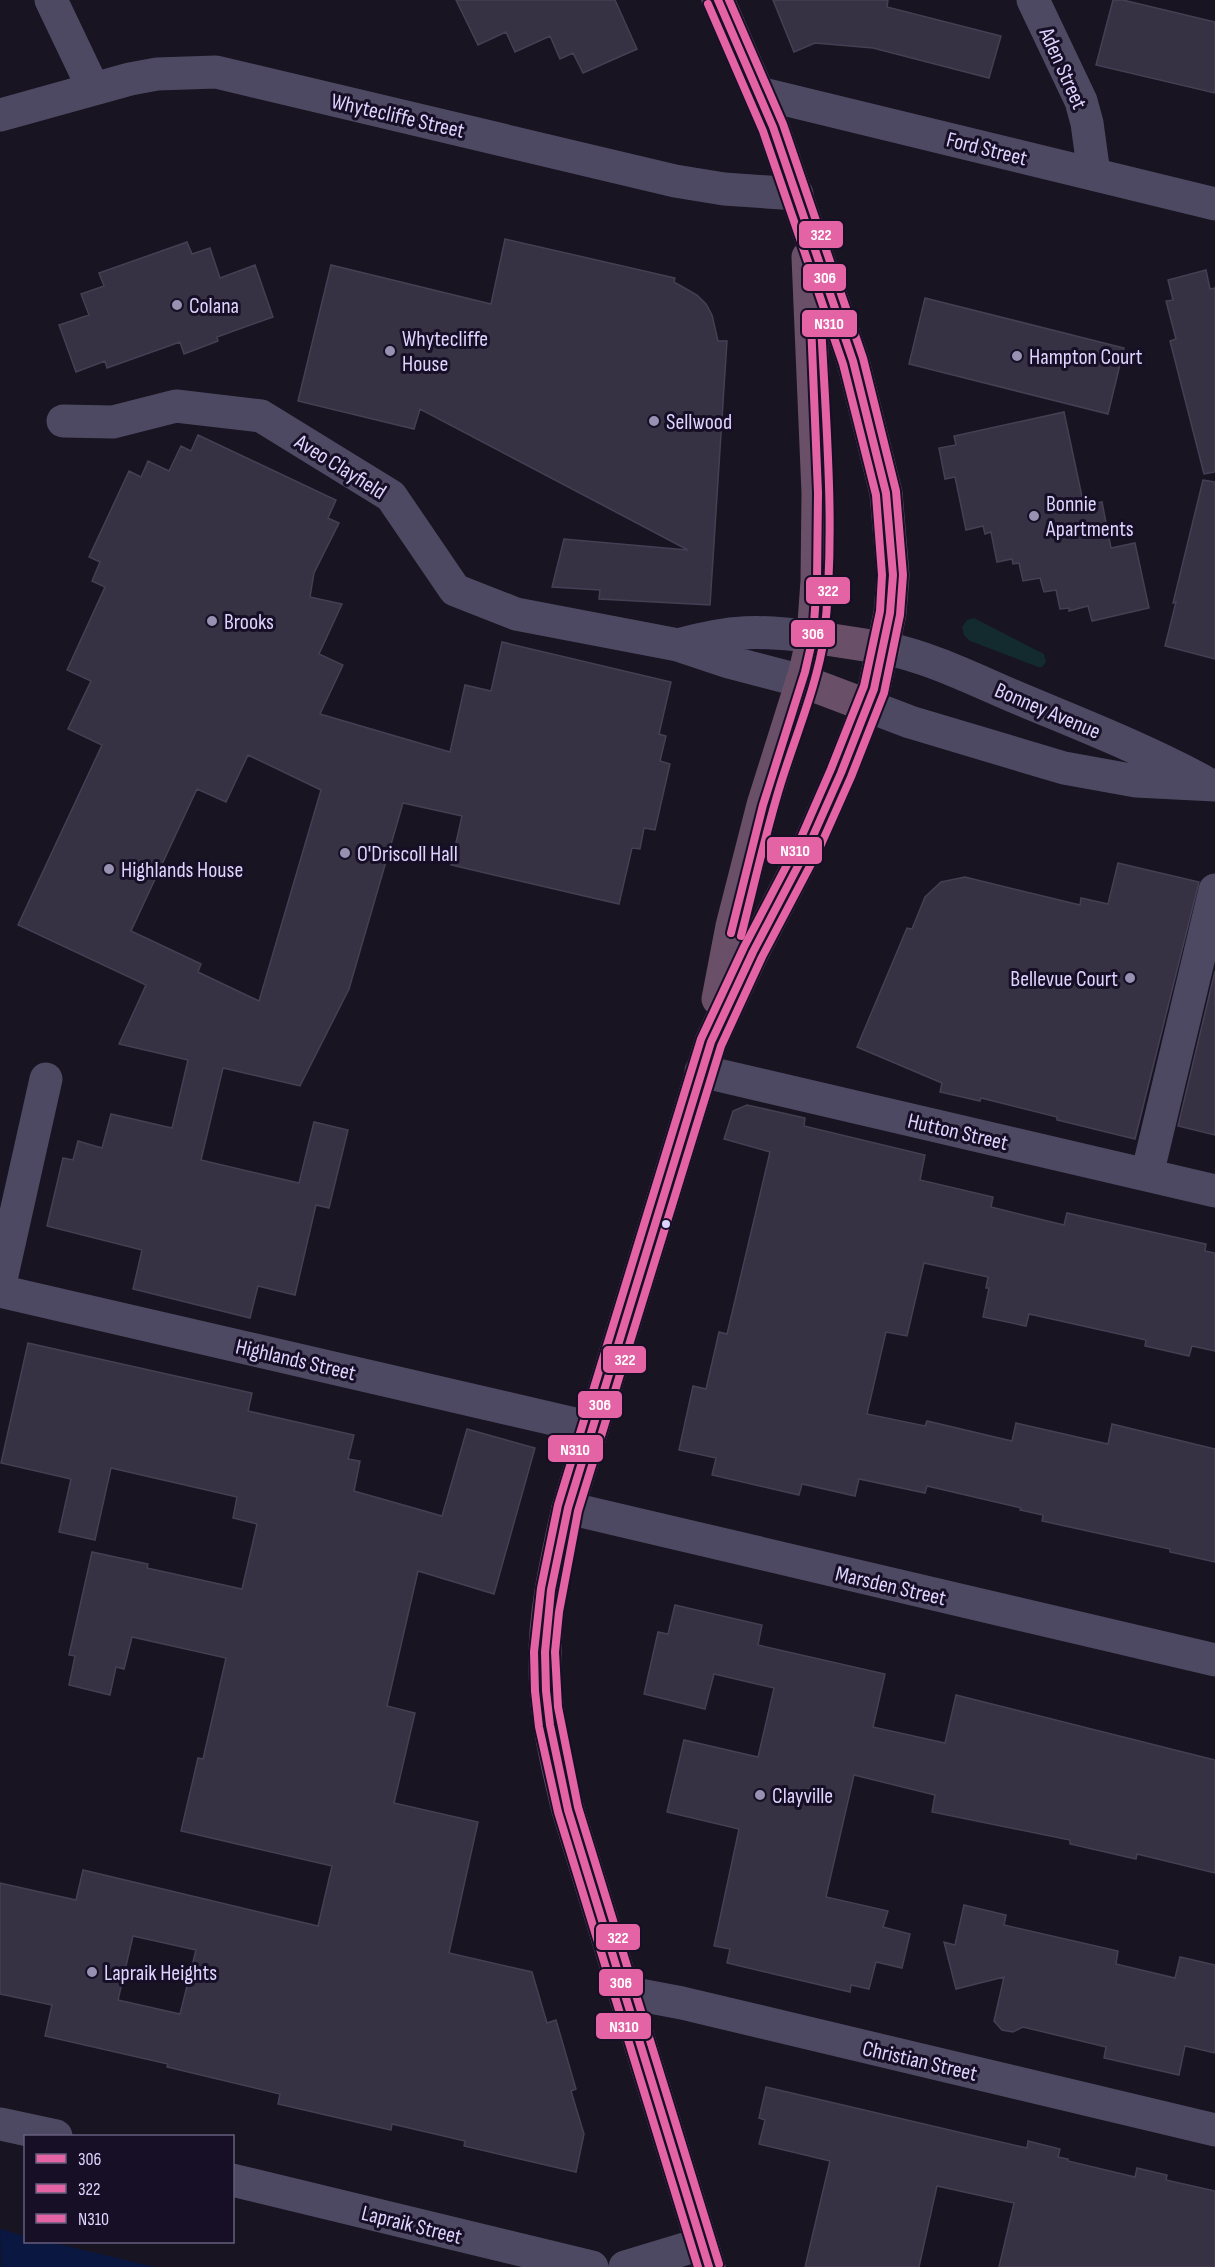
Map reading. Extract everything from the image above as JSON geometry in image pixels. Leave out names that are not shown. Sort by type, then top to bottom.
[{"type":"highway","points":[[706,1056],[753,952],[809,845],[868,706],[884,648],[893,575],[886,494],[853,361],[773,127],[718,0]]},
{"type":"highway","points":[[705,2255],[568,1810],[555,1760],[545,1673],[547,1630],[551,1585],[568,1508],[706,1056],[732,926],[763,804],[802,681],[813,637],[818,581],[818,493],[802,208]]},
{"type":"highway","points":[[813,637],[884,648]]},
{"type":"highway","points":[[802,681],[868,706]]},
{"type":"street","points":[[51,0],[93,88]]},
{"type":"street","name":"Aden Street","points":[[1033,0],[1081,101],[1087,123],[1094,174]]},
{"type":"street","name":"Whytecliffe Street","points":[[0,115],[93,88],[157,74],[216,72],[675,181],[724,189],[802,208]]},
{"type":"street","name":"Ford Street","points":[[759,93],[1215,204]]},
{"type":"street","name":"Aveo Clayfield","points":[[63,421],[113,422],[176,406],[261,416],[390,496],[455,590],[516,614],[678,645],[729,662],[802,681]]},
{"type":"street","name":"Aveo Clayfield","points":[[678,645],[746,631],[813,637]]},
{"type":"street","name":"Bonney Avenue","points":[[884,648],[916,655],[1079,723],[1211,784]]},
{"type":"street","name":"Bonney Avenue","points":[[868,706],[910,722],[1064,768],[1136,781],[1211,784]]},
{"type":"street","points":[[1147,1175],[1215,890]]},
{"type":"street","name":"Hutton Street","points":[[706,1056],[1147,1175],[1215,1191]]},
{"type":"street","points":[[0,1284],[46,1079]]},
{"type":"street","name":"Highlands Street","points":[[0,1291],[592,1428]]},
{"type":"street","name":"Marsden Street","points":[[568,1508],[1215,1660]]},
{"type":"street","name":"Christian Street","points":[[624,1992],[693,2006],[1215,2130]]},
{"type":"street","points":[[0,2124],[51,2135]]},
{"type":"street","name":"Lapraik Street","points":[[234,2180],[592,2267]]},
{"type":"street","points":[[625,2267],[705,2255]]},
{"type":"green space","points":[[974,618],[1044,654],[1046,662],[1042,667],[1038,667],[970,641],[964,635],[962,627],[967,620]]},
{"type":"water","points":[[0,2229],[24,2236],[24,2243],[54,2243],[155,2267],[1,2267]]},
{"type":"building","points":[[456,0],[615,0],[637,49],[583,73],[573,53],[560,59],[550,36],[515,52],[506,32],[478,45]]},
{"type":"building","points":[[773,0],[888,0],[887,7],[1001,36],[989,78],[873,48],[815,43],[794,52]]},
{"type":"building","points":[[1113,0],[1123,0],[1215,22],[1215,93],[1096,65]]},
{"type":"building","name":"Sellwood","points":[[505,239],[675,278],[674,282],[697,295],[706,304],[712,315],[718,341],[727,341],[710,605],[599,599],[600,590],[552,587],[564,539],[688,550],[420,409],[414,429],[298,401],[331,265],[491,304]]},
{"type":"building","name":"Colana","points":[[187,242],[192,254],[210,248],[220,278],[255,265],[273,317],[217,337],[218,341],[184,354],[180,342],[107,368],[105,361],[76,372],[59,325],[89,315],[81,294],[104,286],[99,273]]},
{"type":"building","points":[[1206,270],[1210,289],[1215,288],[1215,472],[1204,474],[1170,341],[1176,339],[1166,301],[1173,300],[1168,280]]},
{"type":"building","name":"Hampton Court","points":[[925,298],[1124,348],[1108,414],[909,364]]},
{"type":"building","name":"Bonnie Apartments","points":[[1064,412],[1084,506],[1102,502],[1111,548],[1135,543],[1149,608],[1092,621],[1088,606],[1069,611],[1069,608],[1060,609],[1056,590],[1044,592],[1040,578],[1023,581],[1019,563],[1013,564],[1012,559],[997,562],[991,532],[985,534],[983,526],[966,530],[955,477],[945,479],[939,448],[956,445],[954,436]]},
{"type":"building","points":[[198,435],[336,500],[328,518],[339,523],[314,573],[310,597],[342,604],[319,654],[343,665],[320,714],[450,752],[465,685],[491,691],[502,642],[671,682],[659,734],[666,736],[660,761],[670,764],[655,830],[644,828],[640,849],[632,848],[619,904],[451,865],[462,816],[403,803],[349,989],[300,1086],[223,1068],[201,1160],[299,1183],[314,1122],[348,1130],[329,1208],[316,1205],[295,1295],[258,1286],[250,1318],[133,1289],[142,1250],[47,1226],[63,1158],[73,1160],[78,1141],[102,1148],[111,1114],[172,1128],[188,1060],[119,1044],[146,985],[18,925],[102,745],[68,729],[91,681],[67,670],[105,587],[92,581],[100,562],[89,557],[129,471],[141,477],[148,461],[169,471],[181,446],[191,451]],"holes":[[[248,755],[321,790],[259,1001],[198,972],[201,964],[131,931],[197,789],[226,802]]]},
{"type":"building","points":[[1203,480],[1215,482],[1215,659],[1165,646]]},
{"type":"building","points":[[1118,863],[1199,882],[1135,1139],[981,1098],[980,1101],[940,1092],[942,1083],[857,1047],[907,928],[912,929],[925,897],[941,882],[965,877],[1080,905],[1081,898],[1108,904]]},
{"type":"building","points":[[1215,971],[1215,1135],[1178,1126]]},
{"type":"building","points":[[747,1105],[805,1118],[804,1126],[925,1155],[920,1180],[993,1197],[991,1207],[1064,1225],[1067,1213],[1206,1244],[1205,1251],[1215,1253],[1215,1351],[1192,1346],[1189,1356],[1145,1346],[1146,1340],[1029,1314],[1026,1326],[983,1317],[989,1288],[986,1288],[988,1277],[924,1263],[907,1336],[886,1332],[867,1414],[925,1426],[927,1421],[1012,1441],[1016,1423],[1108,1444],[1112,1424],[1215,1449],[1215,1562],[1170,1552],[1170,1549],[1042,1521],[1043,1515],[1020,1510],[1021,1508],[927,1486],[925,1493],[859,1479],[855,1496],[802,1484],[799,1495],[712,1475],[716,1458],[679,1450],[693,1386],[706,1389],[719,1332],[727,1334],[770,1152],[724,1139],[733,1111]]},
{"type":"building","points":[[28,1343],[252,1393],[248,1411],[354,1435],[348,1459],[360,1461],[354,1491],[442,1516],[467,1429],[535,1448],[494,1594],[418,1571],[387,1706],[415,1713],[394,1803],[478,1822],[449,1953],[532,1972],[547,2023],[556,2020],[576,2089],[571,2091],[584,2134],[576,2172],[464,2146],[465,2141],[392,2124],[391,2130],[278,2104],[280,2094],[167,2067],[168,2064],[45,2036],[52,2005],[0,1994],[0,1883],[76,1900],[83,1870],[318,1926],[332,1866],[181,1831],[198,1758],[203,1759],[226,1658],[132,1637],[124,1669],[116,1667],[110,1695],[69,1685],[75,1656],[69,1655],[92,1552],[148,1564],[147,1568],[242,1589],[257,1524],[233,1518],[237,1497],[111,1468],[95,1540],[59,1532],[71,1479],[1,1463]],"holes":[[[133,1936],[196,1950],[180,2014],[118,2000]]]},
{"type":"building","points":[[675,1605],[762,1625],[758,1645],[885,1674],[873,1727],[945,1743],[956,1695],[1215,1760],[1215,1873],[1137,1854],[1136,1859],[1070,1844],[1070,1840],[932,1812],[935,1795],[854,1775],[826,1897],[888,1911],[883,1927],[910,1934],[902,1968],[876,1962],[869,1989],[851,1985],[850,1992],[727,1963],[730,1949],[714,1946],[739,1829],[667,1812],[684,1740],[758,1757],[774,1688],[714,1674],[705,1709],[644,1694],[658,1632],[668,1634]]},
{"type":"building","points":[[964,1905],[1006,1915],[1004,1925],[1118,1951],[1116,1964],[1175,1978],[1180,1957],[1215,1965],[1215,2053],[1185,2046],[1179,2075],[1104,2058],[1106,2047],[1023,2027],[1013,2032],[1002,2030],[994,2021],[1004,1977],[956,1989],[944,1942],[955,1945]]},
{"type":"building","points":[[766,2087],[1027,2148],[1028,2141],[1060,2149],[1058,2157],[1068,2159],[1068,2161],[1135,2177],[1137,2168],[1167,2175],[1166,2180],[1215,2191],[1215,2267],[999,2267],[1014,2203],[937,2186],[919,2267],[805,2267],[830,2161],[759,2144],[765,2120],[759,2118]]},
{"type":"transit line","name":"306","points":[[709,2267],[568,1810],[550,1725],[546,1691],[545,1652],[551,1590],[568,1508],[711,1042],[753,952],[809,845],[841,773],[874,689],[890,613],[893,575],[886,493],[853,361],[773,127],[718,0]]},
{"type":"transit line","name":"322","points":[[719,2264],[578,1807],[558,1707],[555,1652],[559,1612],[578,1511],[721,1046],[762,957],[819,849],[851,777],[884,693],[900,615],[903,575],[896,491],[863,358],[783,124],[729,0]]},
{"type":"transit line","name":"N310","points":[[698,2267],[558,1812],[539,1727],[534,1652],[541,1588],[558,1505],[701,1039],[744,947],[800,840],[864,686],[880,611],[882,575],[876,495],[843,364],[763,131],[708,4]]},
{"type":"transit line","name":"306","points":[[731,933],[763,805],[805,672],[813,637],[817,581],[818,493],[811,323]]},
{"type":"transit line","name":"322","points":[[741,936],[764,842],[811,692],[824,637],[828,598],[830,519],[821,323]]},
{"type":"place","name":"Colana","points":[[177,305]]},
{"type":"place","name":"Whytecliffe House","points":[[390,351]]},
{"type":"place","name":"Hampton Court","points":[[1017,356]]},
{"type":"place","name":"Sellwood","points":[[654,421]]},
{"type":"place","name":"Bonnie Apartments","points":[[1034,516]]},
{"type":"place","name":"Brooks","points":[[212,621]]},
{"type":"place","name":"O'Driscoll Hall","points":[[345,853]]},
{"type":"place","name":"Highlands House","points":[[109,869]]},
{"type":"place","name":"Bellevue Court","points":[[1130,978]]},
{"type":"place","name":"Clayville","points":[[760,1795]]},
{"type":"place","name":"Lapraik Heights","points":[[92,1972]]}]
